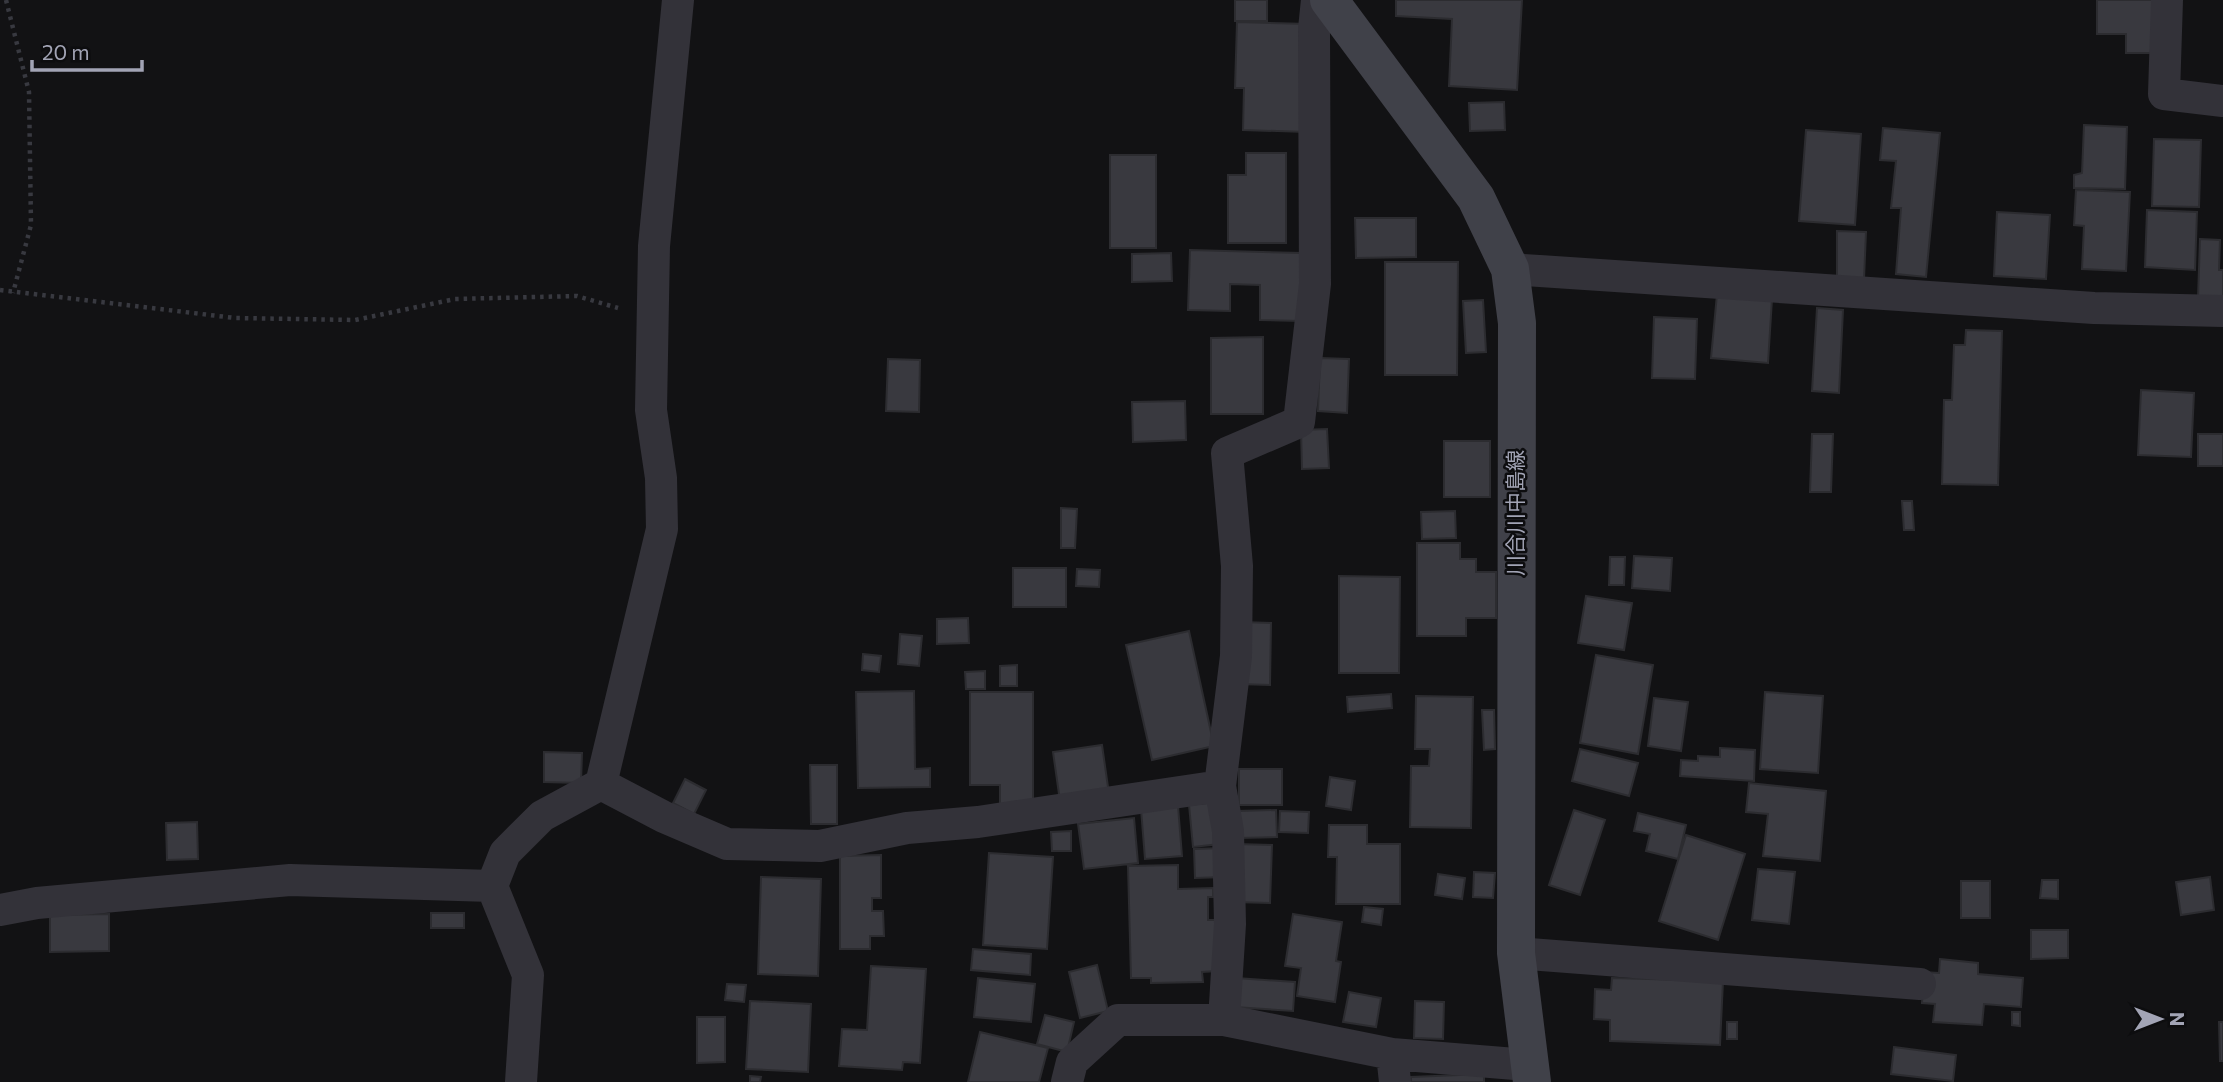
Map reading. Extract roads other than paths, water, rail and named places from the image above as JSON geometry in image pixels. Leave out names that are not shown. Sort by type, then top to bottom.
[{"type":"main road","name":"川合川中島線","points":[[1329,0],[1476,198],[1510,269],[1517,323],[1516,953],[1530,1073]]},
{"type":"street","points":[[521,1082],[528,975],[492,886],[505,853],[542,816],[601,784],[662,528],[661,478],[651,410],[654,246],[678,0]]},
{"type":"street","points":[[1224,1020],[1230,924],[1228,831],[1220,786],[1236,656],[1237,566],[1227,453],[1299,422],[1315,284],[1314,29],[1317,0]]},
{"type":"street","points":[[2167,0],[2164,94],[2223,101]]},
{"type":"street","points":[[1510,269],[2094,308],[2223,311]]},
{"type":"street","points":[[601,784],[664,817],[727,844],[820,846],[906,828],[1069,809],[1220,786]]},
{"type":"street","points":[[0,910],[74,899],[290,880],[492,886]]},
{"type":"street","points":[[1516,953],[1920,984]]},
{"type":"street","points":[[1067,1082],[1072,1062],[1118,1020],[1224,1020],[1394,1068],[1530,1073]]}]
